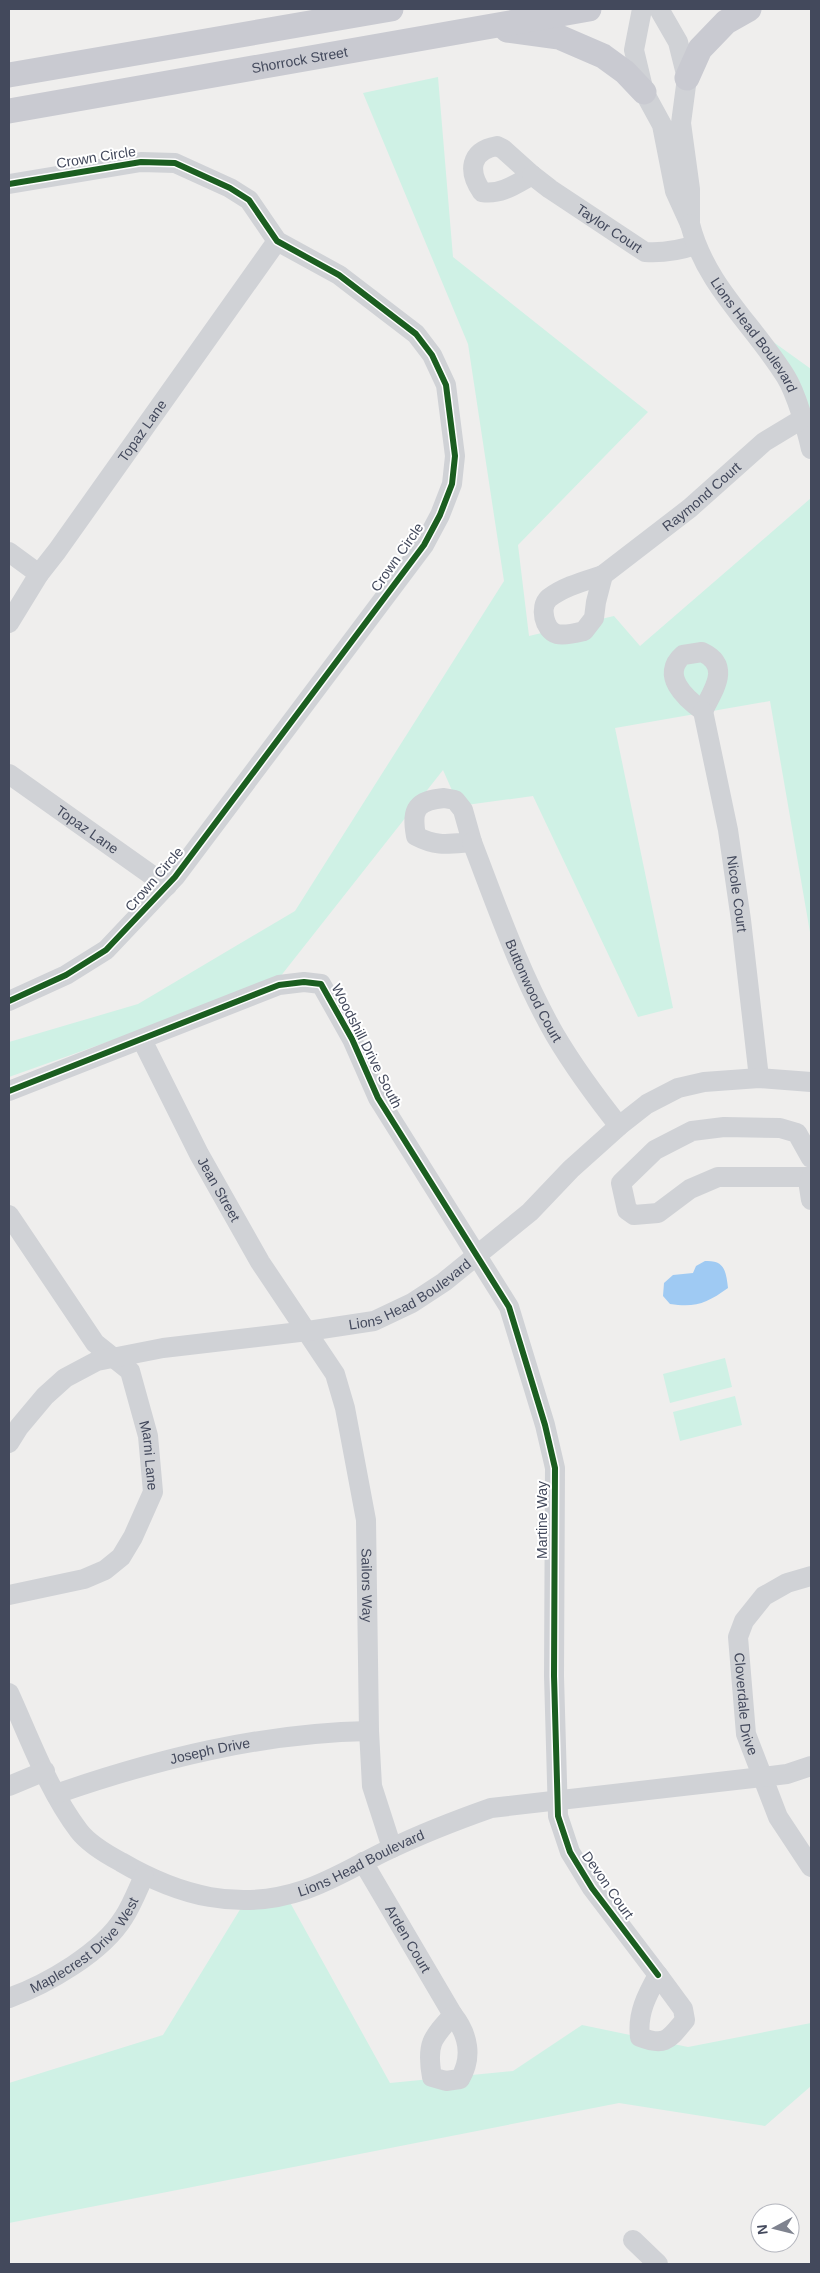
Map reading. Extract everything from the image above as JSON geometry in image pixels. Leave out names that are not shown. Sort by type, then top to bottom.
[{"type":"main road","points":[[9,75],[391,9]]},
{"type":"main road","name":"Shorrock Street","points":[[9,111],[589,9]]},
{"type":"main road","points":[[687,78],[700,49],[726,22],[748,9]]},
{"type":"main road","points":[[483,27],[559,37],[603,56],[625,72],[644,92]]},
{"type":"street","name":"Lions Head Boulevard","points":[[642,9],[634,50],[644,92],[662,125],[675,191],[690,224],[695,245],[711,275],[787,379],[811,446]]},
{"type":"street","name":"Lions Head Boulevard","points":[[659,9],[678,42],[687,78],[681,123],[690,189],[690,224]]},
{"type":"street","name":"Crown Circle","points":[[9,184],[141,162],[175,164],[230,188],[249,200],[277,241],[339,276],[416,334],[432,355],[446,385],[455,456],[452,484],[440,515],[424,545],[167,886],[106,950],[66,975],[9,1001]]},
{"type":"street","name":"Taylor Court","points":[[532,175],[550,190],[645,252],[661,253],[681,250],[695,245]]},
{"type":"street","name":"Topaz Lane","points":[[9,623],[39,574],[58,551],[277,241]]},
{"type":"street","name":"Raymond Court","points":[[603,575],[690,508],[764,442],[802,419]]},
{"type":"street","points":[[9,552],[39,574]]},
{"type":"street","name":"Nicole Court","points":[[703,711],[728,830],[741,920],[759,1078]]},
{"type":"street","name":"Topaz Lane","points":[[9,774],[167,886]]},
{"type":"street","name":"Buttonwood Court","points":[[472,842],[516,958],[555,1035],[592,1093],[619,1126]]},
{"type":"street","name":"Woodshill Drive South","points":[[142,1040],[280,986],[304,982],[321,984],[352,1039],[378,1098],[476,1256]]},
{"type":"street","points":[[9,1091],[142,1040]]},
{"type":"street","name":"Jean Street","points":[[142,1040],[199,1154],[255,1254],[308,1332]]},
{"type":"street","name":"Lions Head Boulevard","points":[[9,1443],[19,1426],[58,1384],[97,1361],[163,1348],[308,1332],[374,1321],[412,1304],[444,1282],[530,1212],[571,1169],[619,1126],[647,1104],[678,1088],[704,1082],[759,1078],[811,1082]]},
{"type":"street","points":[[811,1158],[797,1133],[780,1128],[724,1127],[692,1131],[655,1150],[631,1171],[621,1183],[628,1210],[634,1215],[658,1213],[690,1189],[718,1177],[811,1177],[809,1187],[811,1200]]},
{"type":"street","name":"Marni Lane","points":[[9,1215],[95,1343],[130,1372],[148,1436],[153,1492],[133,1537],[120,1557],[105,1570],[84,1579],[9,1595]]},
{"type":"street","name":"Martine Way","points":[[476,1256],[509,1307],[545,1425],[555,1468],[554,1676],[558,1801]]},
{"type":"street","name":"Sailors Way","points":[[308,1332],[335,1374],[345,1408],[366,1520],[369,1730],[372,1786],[392,1848]]},
{"type":"street","name":"Cloverdale Drive","points":[[811,1576],[787,1583],[764,1596],[744,1621],[738,1637],[746,1734],[778,1817],[811,1868]]},
{"type":"street","name":"Lions Head Boulevard","points":[[9,1693],[56,1794],[80,1832],[102,1851],[144,1876],[175,1888],[208,1897],[243,1901],[271,1899],[306,1889],[450,1822],[491,1808],[787,1774],[811,1766]]},
{"type":"street","name":"Joseph Drive","points":[[56,1794],[122,1771],[182,1755],[249,1743],[336,1731],[369,1730]]},
{"type":"street","points":[[9,1786],[45,1771]]},
{"type":"street","name":"Devon Court","points":[[558,1801],[558,1816],[570,1852],[592,1888],[658,1974]]},
{"type":"street","name":"Arden Court","points":[[363,1862],[454,2015]]},
{"type":"street","name":"Maplecrest Drive West","points":[[9,1998],[60,1975],[96,1949],[124,1919],[144,1876]]},
{"type":"street","points":[[633,2240],[658,2264]]},
{"type":"green space","points":[[438,77],[453,257],[648,412],[518,545],[529,636],[614,616],[640,646],[811,498],[811,938],[770,701],[615,728],[673,1008],[638,1017],[533,796],[459,806],[443,770],[276,982],[9,1077],[9,1042],[138,1004],[295,911],[504,581],[468,344],[363,93]]},
{"type":"green space","points":[[772,341],[811,369],[811,460]]},
{"type":"green space","points":[[725,1358],[732,1387],[670,1403],[663,1374]]},
{"type":"green space","points":[[735,1396],[742,1425],[680,1441],[673,1412]]},
{"type":"green space","points":[[287,1897],[390,2083],[513,2071],[582,2025],[688,2047],[811,2023],[811,2086],[765,2126],[619,2103],[9,2223],[9,2083],[163,2035],[244,1903]]},
{"type":"water","points":[[705,1261],[716,1262],[723,1267],[728,1288],[707,1301],[694,1305],[670,1304],[663,1296],[664,1283],[673,1275],[693,1273],[696,1266]]},
{"type":"cycle path","points":[[9,184],[141,162],[175,163],[230,188],[249,200],[277,241],[339,275],[416,334],[432,355],[446,385],[455,456],[452,484],[440,515],[424,545],[175,877],[106,950],[66,975],[9,1001]]},
{"type":"cycle path","points":[[9,1091],[279,985],[304,982],[321,984],[352,1039],[378,1098],[509,1307],[545,1425],[555,1468],[554,1676],[558,1816],[570,1852],[592,1888],[658,1975]]}]
